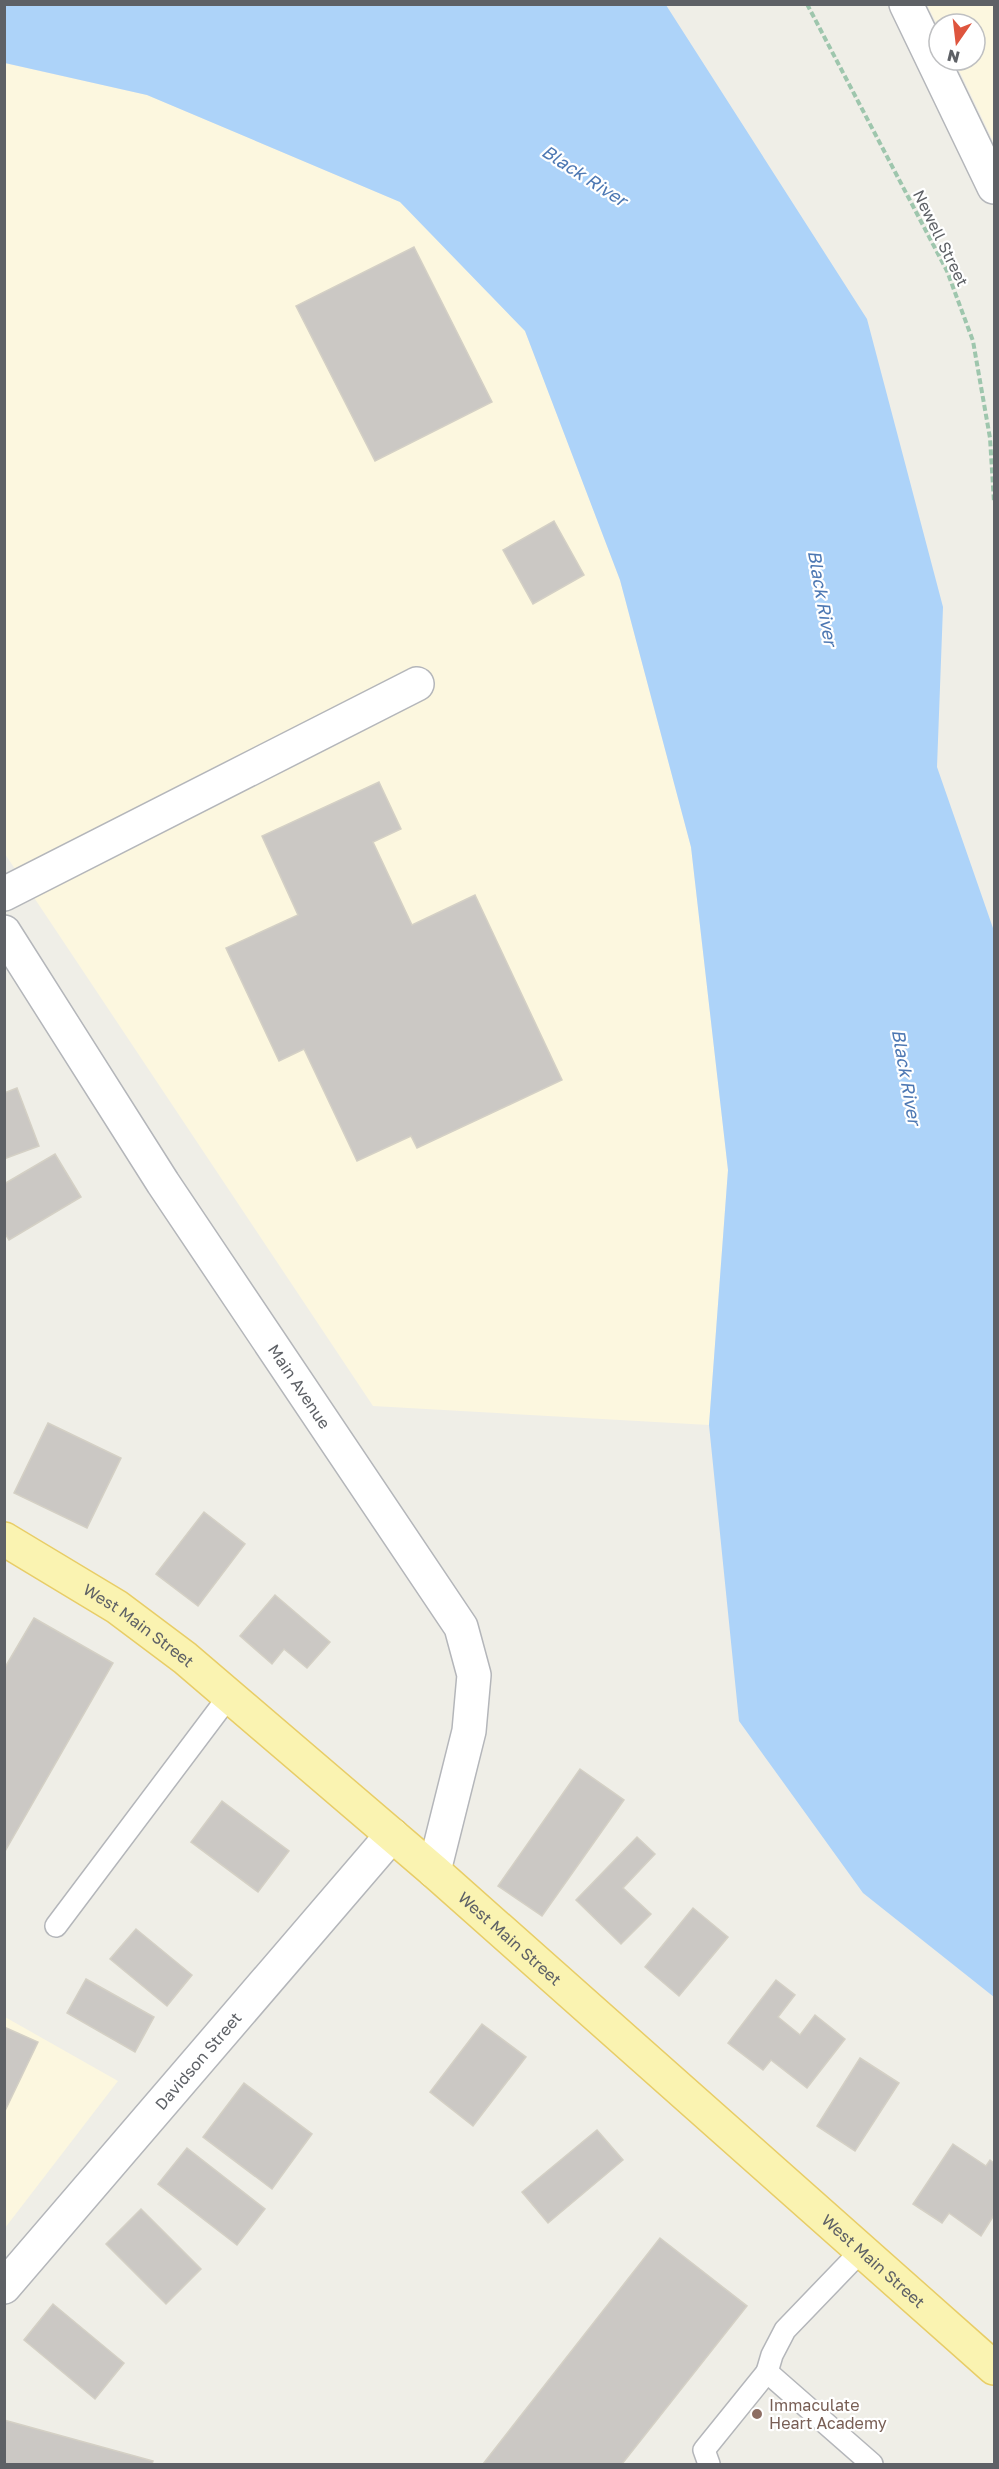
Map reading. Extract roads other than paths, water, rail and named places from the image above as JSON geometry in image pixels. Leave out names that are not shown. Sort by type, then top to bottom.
[{"type":"main road","name":"West Main Street","points":[[4,1539],[117,1607],[185,1658],[392,1834],[994,2368]]},
{"type":"street","points":[[906,4],[994,187]]},
{"type":"street","points":[[4,894],[417,684]]},
{"type":"street","name":"Main Avenue","points":[[4,932],[163,1183],[461,1627],[474,1675],[470,1731],[434,1871]]},
{"type":"street","name":"Davidson Street","points":[[4,2287],[392,1834]]},
{"type":"lane","points":[[56,1926],[229,1695]]},
{"type":"lane","points":[[709,2464],[704,2450],[767,2372],[772,2355],[785,2331],[862,2250]]},
{"type":"lane","points":[[767,2372],[872,2464]]},
{"type":"water","name":"Black River","points":[[5,4],[666,5],[867,319],[943,607],[937,767],[994,931],[994,1997],[863,1893],[739,1721],[709,1425],[728,1170],[691,847],[620,580],[525,331],[400,202],[147,95],[5,63]]},
{"type":"place","name":"Immaculate Heart Academy","points":[[757,2414]]}]
